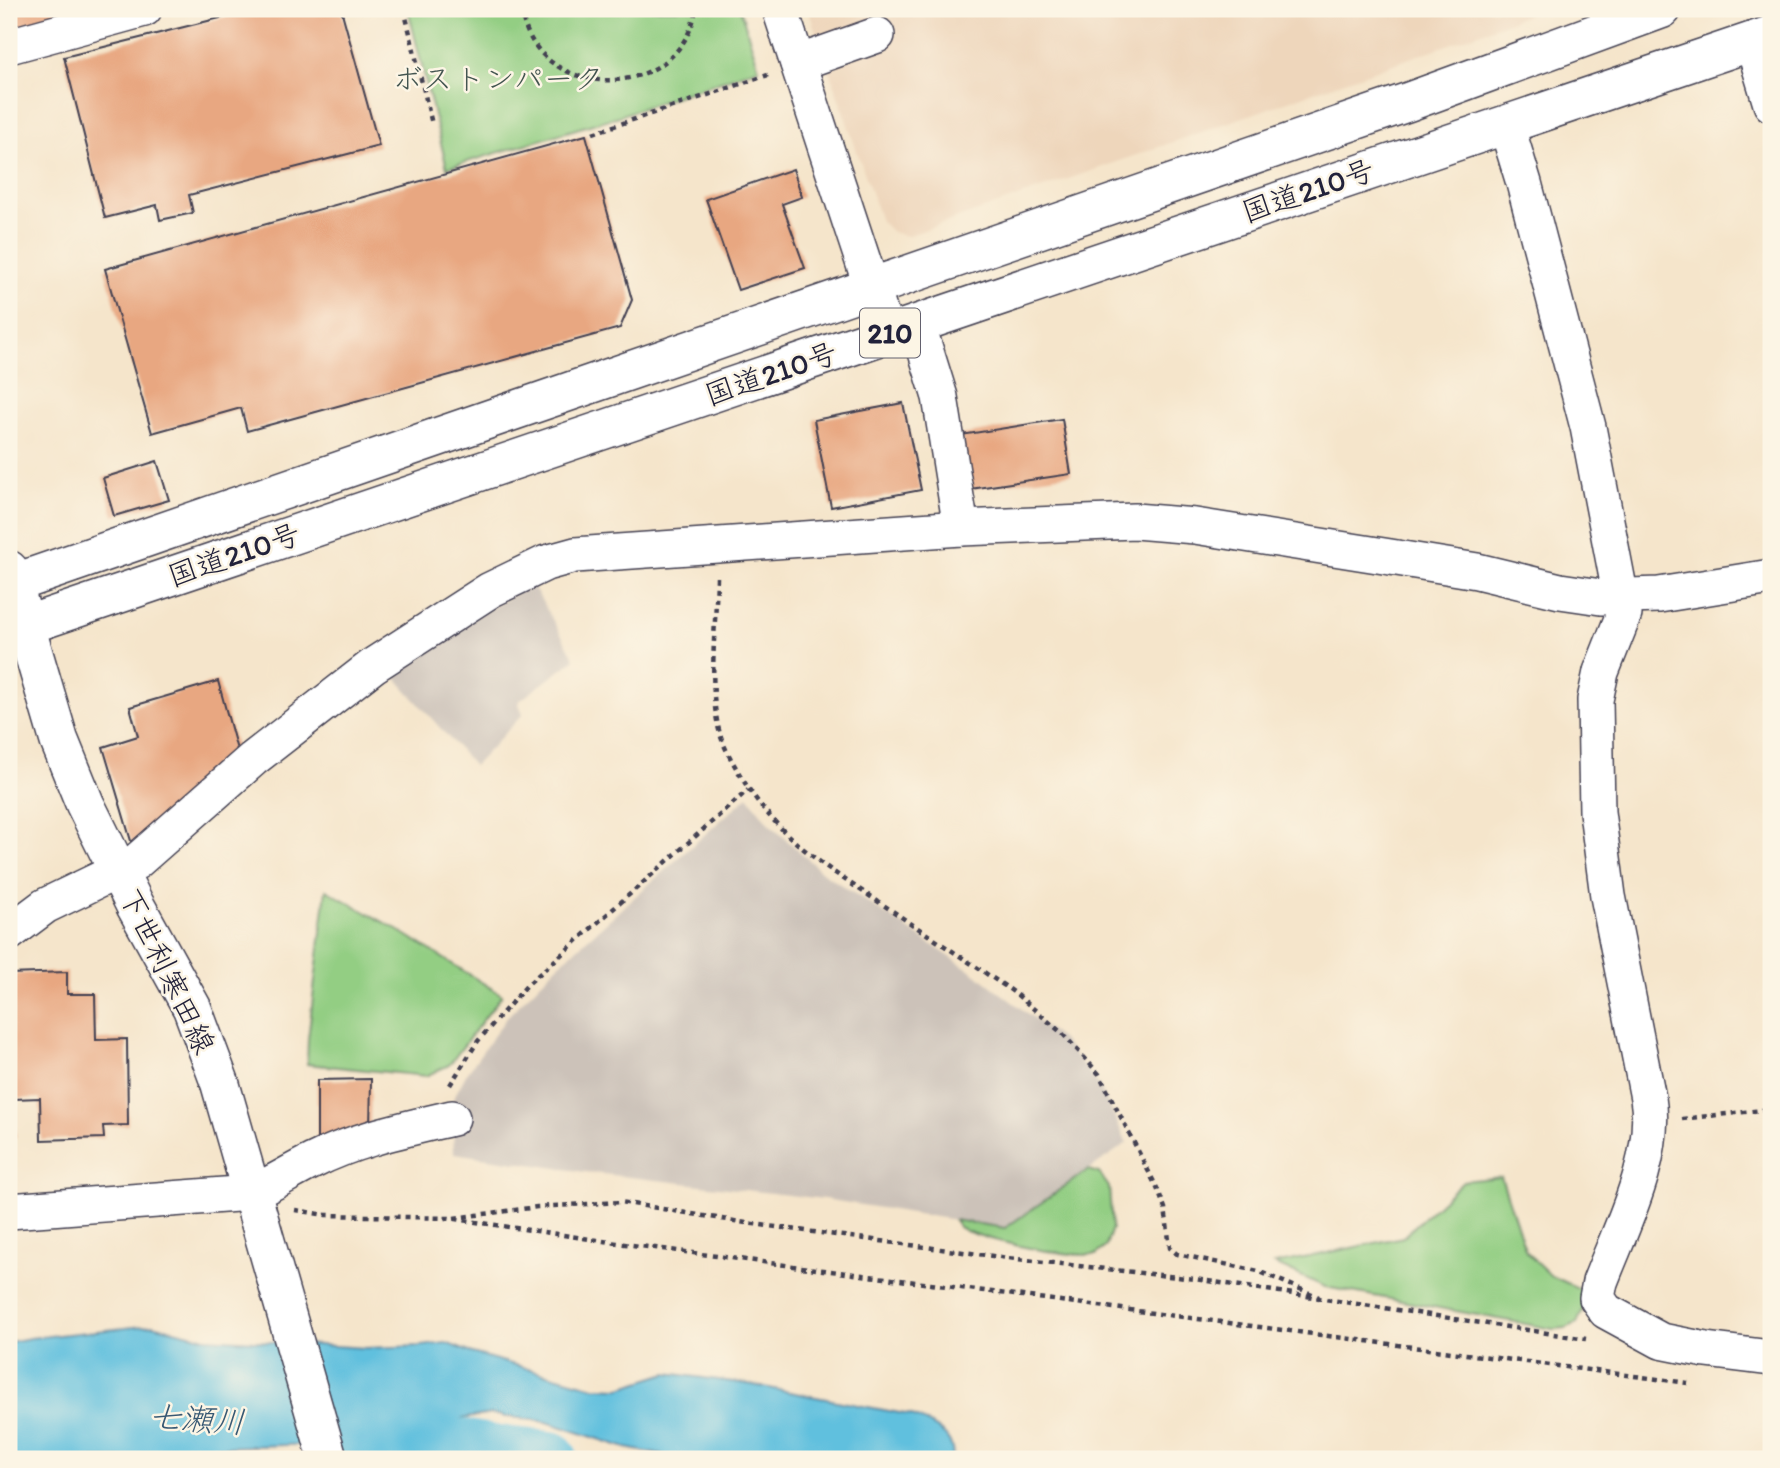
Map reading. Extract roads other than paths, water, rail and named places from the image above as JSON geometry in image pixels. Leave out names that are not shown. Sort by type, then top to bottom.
[{"type":"main road","name":"国道210号","points":[[10,580],[1408,102],[1662,9]]},
{"type":"main road","name":"国道210号","points":[[17,628],[1762,38]]},
{"type":"main road","name":"下世利寒田線","points":[[10,580],[17,628],[85,804],[118,873],[192,1009],[220,1083],[328,1459]]},
{"type":"street","points":[[9,46],[144,9]]},
{"type":"street","points":[[779,9],[785,68],[872,287],[902,329],[940,397],[961,527]]},
{"type":"street","points":[[785,68],[877,35]]},
{"type":"street","points":[[1762,38],[1771,104]]},
{"type":"street","points":[[1506,124],[1588,427],[1625,614],[1601,672],[1595,700],[1597,812],[1608,896],[1633,1018],[1650,1123],[1638,1181],[1600,1282],[1597,1298],[1606,1311],[1661,1341],[1771,1358]]},
{"type":"street","points":[[9,933],[52,903],[136,862],[253,759],[355,678],[490,590],[546,563],[575,555],[961,527],[1106,521],[1164,522],[1476,571],[1560,591],[1621,598],[1659,595],[1771,577]]},
{"type":"street","points":[[9,1211],[256,1211],[278,1181],[314,1160],[376,1138],[442,1120]]},
{"type":"water","points":[[153,1325],[206,1338],[366,1348],[446,1343],[472,1353],[594,1387],[620,1388],[667,1373],[748,1384],[910,1415],[946,1436],[952,1450],[952,1459],[682,1459],[626,1448],[547,1422],[491,1414],[430,1424],[386,1442],[221,1447],[125,1459],[9,1459],[9,1342]]},
{"type":"waterway","name":"七瀬川","points":[[322,1430],[429,1441],[495,1453],[550,1459]]},
{"type":"park label","name":"ボストンパーク","points":[[498,79]]}]
